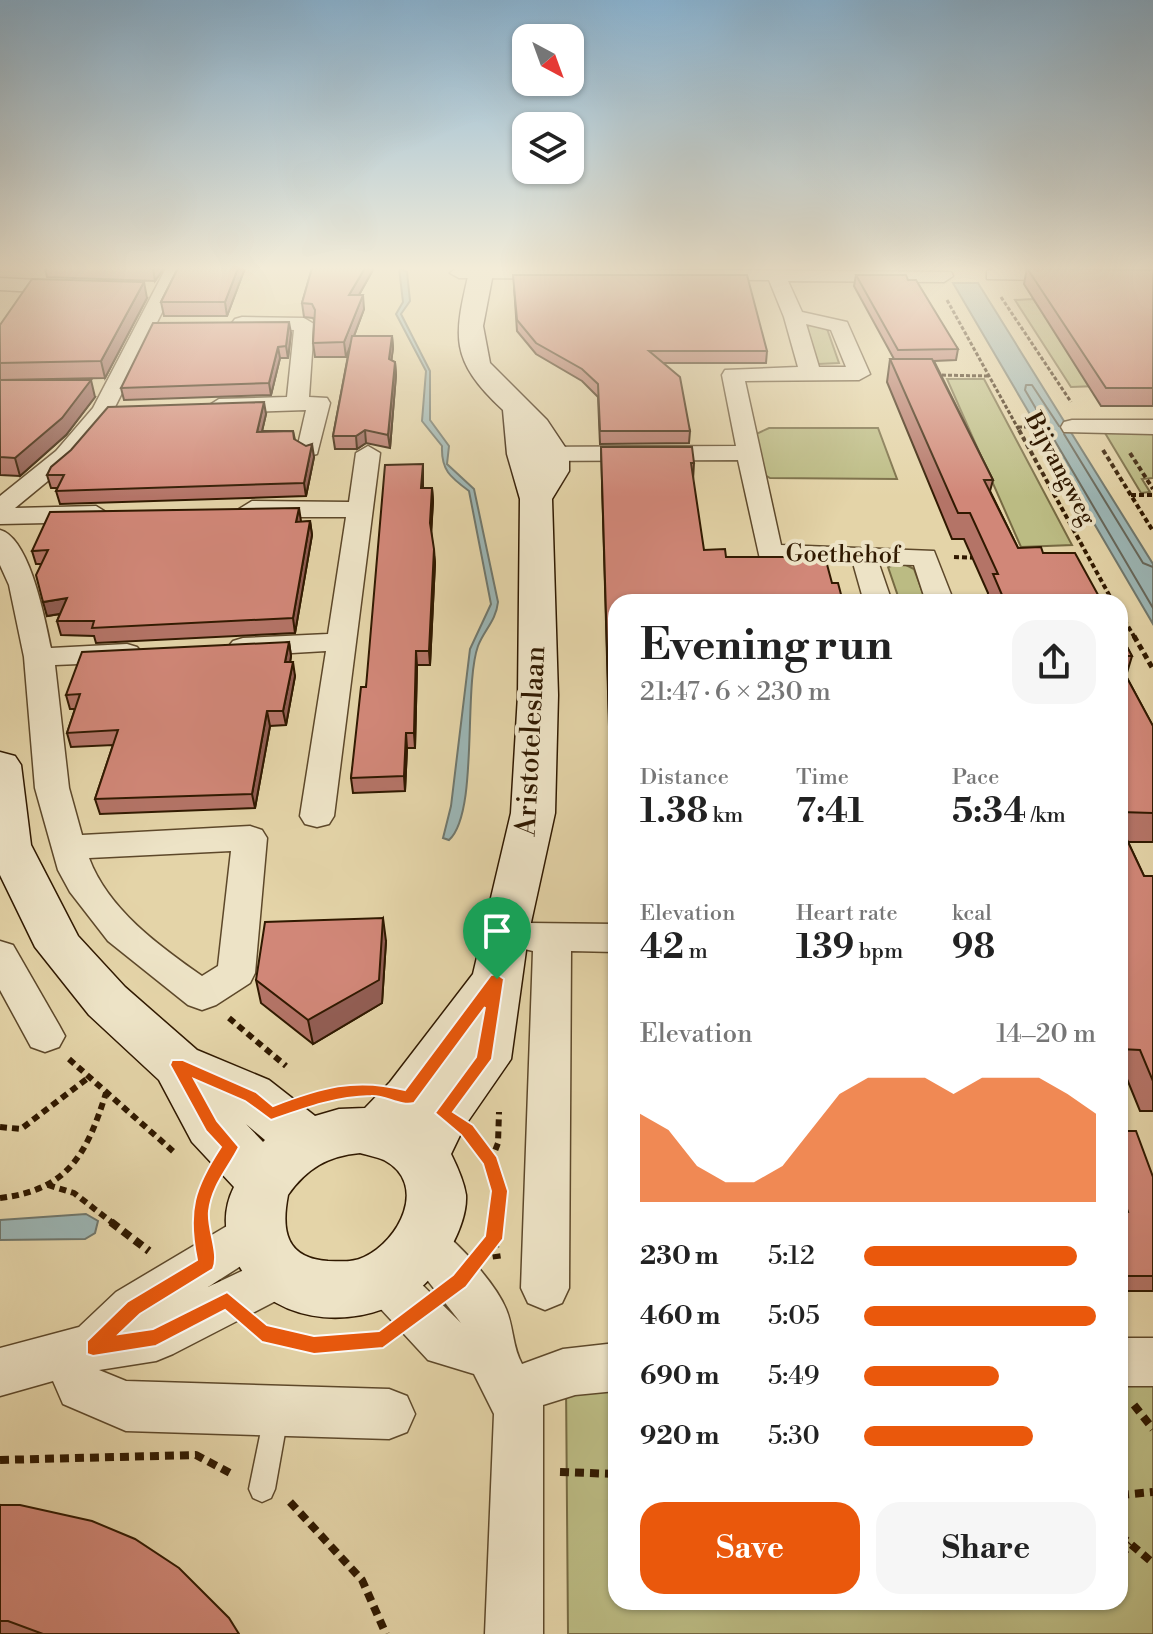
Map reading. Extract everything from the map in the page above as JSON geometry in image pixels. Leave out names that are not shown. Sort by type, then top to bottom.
[{"type":"street","points":[[0,508],[64,456],[103,410],[118,387],[137,344]]},
{"type":"street","points":[[298,403],[302,344]]},
{"type":"street","points":[[471,344],[476,364],[517,411],[538,426],[555,454]]},
{"type":"street","points":[[802,344],[810,373],[859,374],[847,344]]},
{"type":"street","name":"Goethehof","points":[[810,373],[733,375],[769,553],[925,557]]},
{"type":"street","points":[[88,387],[118,387]]},
{"type":"street","points":[[193,407],[319,403],[309,449]]},
{"type":"street","points":[[103,410],[133,409]]},
{"type":"street","name":"Aristoteleslaan","points":[[413,1125],[484,1059],[500,958],[533,813],[538,695],[536,499],[522,454],[517,411]]},
{"type":"street","points":[[1072,427],[1153,427]]},
{"type":"street","points":[[317,816],[368,453]]},
{"type":"street","points":[[522,454],[748,453]]},
{"type":"street","name":"Aristoteleslaan","points":[[536,499],[555,470],[555,454]]},
{"type":"street","points":[[227,510],[319,507],[358,510]]},
{"type":"street","points":[[0,516],[119,513]]},
{"type":"street","points":[[0,538],[23,585],[39,657],[52,788],[74,871],[119,929],[202,995],[236,973],[250,838],[68,847]]},
{"type":"street","points":[[864,557],[876,594]]},
{"type":"street","points":[[925,557],[937,594]]},
{"type":"street","points":[[213,649],[340,642]]},
{"type":"street","points":[[39,657],[150,652]]},
{"type":"street","points":[[0,765],[8,845],[59,947],[107,1001],[178,1065],[212,1126],[254,1173],[303,1286],[329,1291],[422,1280]]},
{"type":"street","points":[[500,958],[552,937],[608,938]]},
{"type":"street","points":[[545,1288],[552,937]]},
{"type":"street","points":[[0,955],[45,1036]]},
{"type":"street","points":[[0,1372],[80,1352],[156,1338],[254,1173],[342,1131],[413,1125],[434,1175],[439,1197],[422,1280],[445,1343],[502,1374],[545,1376],[588,1367],[608,1367]]},
{"type":"street","points":[[80,1352],[81,1387],[126,1406],[389,1414]]},
{"type":"street","points":[[1128,1362],[1153,1362]]},
{"type":"street","points":[[502,1374],[520,1411],[514,1634]]},
{"type":"lane","points":[[262,1489],[277,1411]]},
{"type":"path","name":"Bijvangweg","points":[[974,344],[1109,594]]},
{"type":"path","points":[[932,375],[991,376]]},
{"type":"path","points":[[1018,427],[1039,427]]},
{"type":"path","points":[[1153,473],[1142,474],[1153,489]]},
{"type":"path","points":[[1130,495],[1153,495]]},
{"type":"path","points":[[925,557],[984,558]]},
{"type":"path","points":[[1128,627],[1153,669]]},
{"type":"path","points":[[202,995],[254,1173],[262,1333],[314,1345],[383,1339],[422,1280],[494,1239],[499,1191],[491,1162],[467,1130],[413,1125],[375,1089],[254,1173]]},
{"type":"path","points":[[45,1036],[106,1093],[254,1173]]},
{"type":"path","points":[[0,1127],[21,1129],[88,1078]]},
{"type":"path","points":[[0,1198],[47,1185],[67,1171],[87,1150],[106,1093]]},
{"type":"path","points":[[47,1185],[74,1193],[159,1258]]},
{"type":"path","points":[[0,1460],[196,1455],[297,1506],[362,1580],[386,1634]]},
{"type":"path","points":[[519,1471],[608,1474]]},
{"type":"path","points":[[1128,1494],[1153,1492]]},
{"type":"path","points":[[1128,1542],[1153,1563]]},
{"type":"path","points":[[1128,1547],[1131,1544]]},
{"type":"green space","points":[[812,344],[832,344],[839,363],[818,364]]},
{"type":"green space","points":[[1043,344],[1066,344],[1097,386],[1071,387]]},
{"type":"green space","points":[[947,379],[984,379],[1072,545],[1021,547]]},
{"type":"green space","points":[[769,428],[878,428],[897,479],[770,478],[763,474],[754,435]]},
{"type":"green space","points":[[1105,433],[1153,433],[1153,478],[1142,479],[1150,492],[1141,493]]},
{"type":"green space","points":[[902,563],[914,569],[923,594],[897,594],[888,567]]},
{"type":"green space","points":[[1128,1378],[1153,1378],[1153,1634],[568,1634],[566,1383],[608,1383],[608,1610],[1128,1610]]},
{"type":"water","points":[[412,344],[416,344],[430,371],[430,420],[449,446],[447,464],[474,489],[498,602],[495,615],[478,646],[474,665],[464,804],[458,826],[449,840],[443,838],[451,806],[470,649],[491,604],[469,491],[448,472],[442,446],[422,421],[426,371]]},
{"type":"water","points":[[989,344],[1016,344],[1153,564],[1153,624]]},
{"type":"water","points":[[86,1214],[98,1221],[95,1233],[85,1239],[0,1240],[0,1220]]},
{"type":"building","points":[[0,344],[110,344],[101,361],[0,363]]},
{"type":"building","points":[[143,344],[286,344],[278,347],[269,383],[121,388]]},
{"type":"building","points":[[350,344],[391,344],[389,359],[395,362],[388,435],[365,430],[356,436],[333,436]]},
{"type":"building","points":[[538,344],[765,344],[767,351],[649,351],[680,377],[690,431],[600,431],[598,384],[582,369]]},
{"type":"building","points":[[895,344],[955,344],[958,349],[898,350]]},
{"type":"building","points":[[1077,344],[1153,344],[1153,388],[1106,388]]},
{"type":"building","points":[[890,359],[932,359],[993,480],[984,480],[1018,548],[1041,547],[1043,553],[1075,553],[1098,594],[1002,594],[993,574],[998,574],[970,513],[958,513]]},
{"type":"building","points":[[0,380],[91,380],[62,418],[15,458],[0,457]]},
{"type":"building","points":[[264,402],[257,432],[293,431],[294,439],[306,446],[312,444],[304,483],[56,491],[64,475],[47,475],[108,407]]},
{"type":"building","points":[[601,447],[692,447],[694,463],[691,463],[704,550],[725,549],[726,557],[825,557],[832,583],[838,583],[841,594],[608,594],[608,681]]},
{"type":"building","points":[[423,464],[421,488],[432,488],[430,523],[434,549],[429,651],[416,651],[414,733],[406,733],[404,776],[351,778],[361,687],[366,687],[385,465]]},
{"type":"building","points":[[299,508],[296,522],[310,521],[293,618],[92,628],[94,621],[57,621],[67,598],[43,602],[36,575],[48,550],[32,551],[50,512]]},
{"type":"building","points":[[289,642],[285,662],[293,662],[283,711],[267,711],[252,794],[95,799],[118,730],[67,733],[80,694],[66,695],[82,652]]},
{"type":"building","points":[[1128,680],[1153,726],[1153,813],[1128,812]]},
{"type":"building","points":[[1128,842],[1144,876],[1153,876],[1153,1081],[1140,1050],[1128,1049]]},
{"type":"building","points":[[383,918],[379,980],[308,1020],[256,980],[265,922]]},
{"type":"building","points":[[1128,1131],[1136,1131],[1153,1177],[1153,1276],[1128,1276]]},
{"type":"building","points":[[0,1505],[20,1505],[92,1521],[135,1539],[179,1568],[229,1618],[239,1634],[43,1634],[0,1621]]},
{"type":"route","points":[[497,979],[484,1059],[443,1113],[467,1130],[491,1162],[499,1191],[494,1239],[460,1281],[383,1339],[314,1345],[262,1333],[227,1300],[156,1338],[93,1347],[133,1308],[207,1264],[200,1233],[200,1211],[207,1182],[231,1147],[212,1126],[178,1065],[250,1096],[271,1113],[321,1094],[375,1089],[409,1098],[497,979]]}]
